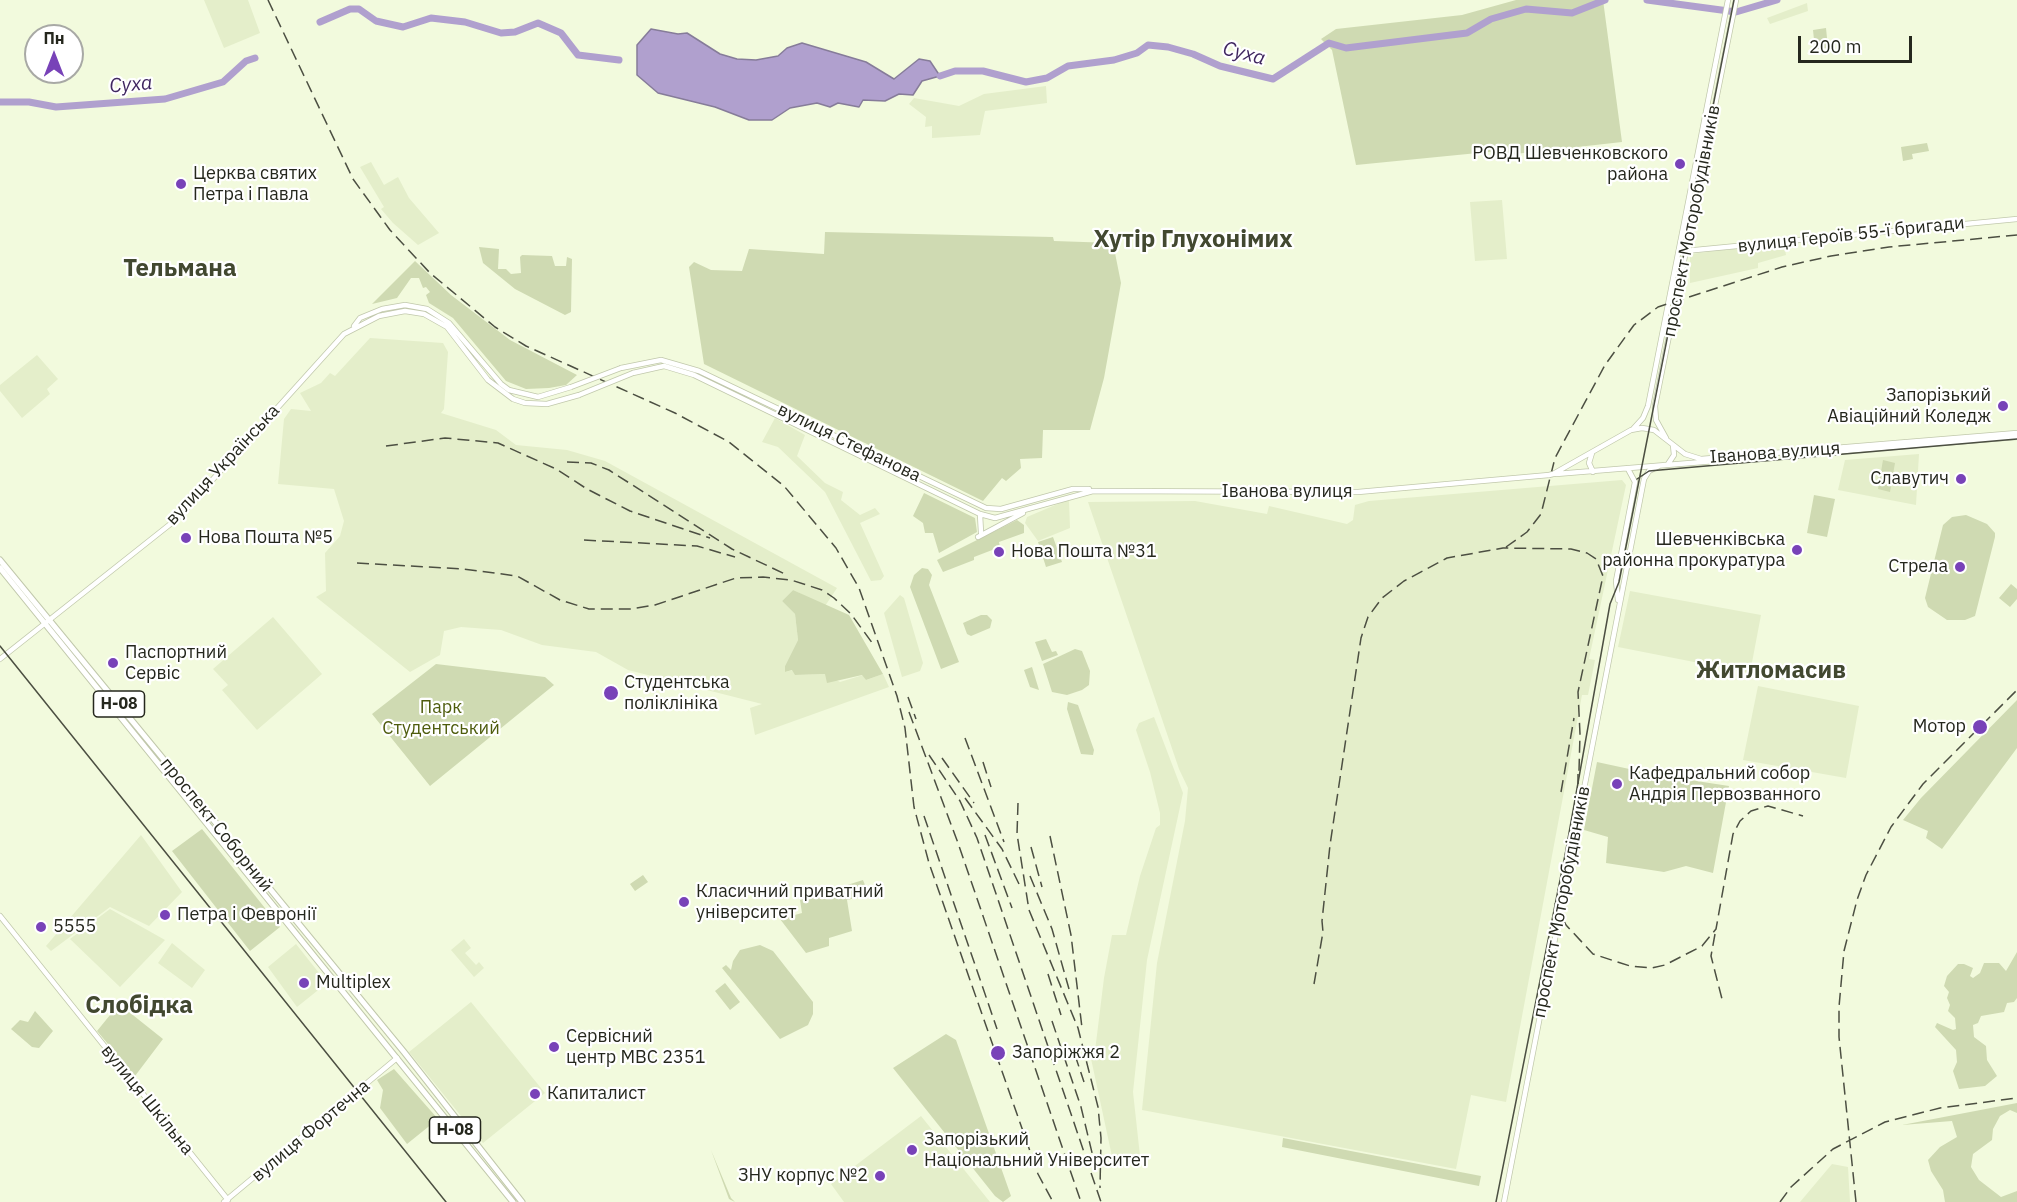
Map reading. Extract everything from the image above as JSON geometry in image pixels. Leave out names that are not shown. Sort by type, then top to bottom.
[{"type":"main road","name":"проспект Моторобудівників","points":[[1631,430],[1643,418],[1648,404],[1728,0]]},
{"type":"main road","name":"проспект Моторобудівників","points":[[1668,440],[1656,420],[1655,406],[1736,0]]},
{"type":"main road","name":"вулиця Героїв 55-ї бригади","points":[[1685,251],[2017,219]]},
{"type":"main road","name":"вулиця Українська","points":[[0,659],[178,518],[360,318],[382,309],[405,306],[427,309],[448,323],[501,384],[509,390],[538,397],[621,368]]},
{"type":"main road","name":"вулиця Українська","points":[[352,328],[379,315],[405,311],[424,314],[447,327],[488,380],[513,399],[525,403],[547,404],[633,373]]},
{"type":"main road","name":"вулиця Стефанова","points":[[621,368],[661,360],[699,371],[978,505],[998,510]]},
{"type":"main road","name":"вулиця Стефанова","points":[[633,373],[664,366],[694,375],[980,514],[994,518]]},
{"type":"main road","points":[[694,375],[699,371]]},
{"type":"main road","name":"Іванова вулиця","points":[[1551,475],[1631,430],[1650,429],[1689,456],[1708,459],[2017,435]]},
{"type":"main road","name":"Іванова вулиця","points":[[1078,490],[1358,492],[2017,435]]},
{"type":"main road","points":[[1667,465],[1672,461],[1672,445]]},
{"type":"main road","points":[[1593,472],[1589,460],[1596,449]]},
{"type":"main road","name":"проспект Моторобудівників","points":[[1504,1202],[1618,602],[1644,479],[1649,471],[1659,466]]},
{"type":"main road","name":"проспект Моторобудівників","points":[[1618,602],[1616,579],[1635,482],[1628,469]]},
{"type":"main road","points":[[994,518],[998,510],[1078,490]]},
{"type":"main road","points":[[994,518],[1031,508],[1078,490]]},
{"type":"main road","points":[[980,514],[979,535],[1031,508]]},
{"type":"main road","name":"проспект Соборний","points":[[0,560],[51,620],[110,698],[513,1202]]},
{"type":"main road","name":"проспект Соборний","points":[[0,568],[45,624],[110,698]]},
{"type":"main road","points":[[1616,579],[1620,582],[1624,580]]},
{"type":"main road","name":"проспект Соборний","points":[[184,790],[404,1052],[522,1202]]},
{"type":"main road","name":"вулиця Шкільна","points":[[0,916],[226,1201]]},
{"type":"main road","name":"вулиця Фортечна","points":[[226,1201],[397,1058]]},
{"type":"shaded area","points":[[204,0],[248,0],[260,33],[224,48]]},
{"type":"shaded area","points":[[1807,3],[1808,11],[1770,24],[1767,18]]},
{"type":"shaded area","points":[[651,29],[678,34],[687,33],[720,54],[737,59],[756,60],[778,56],[787,48],[802,43],[866,62],[894,79],[919,59],[930,61],[940,76],[922,81],[913,95],[899,94],[885,101],[863,100],[859,107],[838,103],[830,107],[817,103],[790,108],[772,120],[749,120],[715,107],[658,93],[637,75],[637,45]]},
{"type":"shaded area","points":[[1046,86],[1047,103],[985,111],[980,135],[932,138],[932,126],[925,127],[926,117],[909,104],[914,98],[959,106],[984,94]]},
{"type":"shaded area","points":[[371,162],[384,185],[398,177],[409,198],[439,233],[418,245],[393,223],[381,209],[384,207],[360,167]]},
{"type":"shaded area","points":[[1502,200],[1507,259],[1475,261],[1470,202]]},
{"type":"shaded area","points":[[1784,243],[1786,255],[1758,263],[1758,268],[1690,283],[1690,254]]},
{"type":"shaded area","points":[[370,338],[443,343],[448,352],[444,409],[441,413],[496,430],[516,445],[567,450],[605,461],[837,588],[825,606],[793,590],[782,601],[795,614],[798,640],[785,666],[785,672],[793,670],[796,675],[825,674],[840,682],[863,675],[866,680],[883,674],[889,687],[755,735],[750,708],[762,704],[628,670],[596,652],[542,645],[501,630],[461,627],[444,631],[440,655],[410,672],[316,597],[326,591],[325,553],[340,536],[344,521],[334,489],[278,484],[284,419],[291,409],[311,411],[300,393],[321,383],[330,373],[335,376]]},
{"type":"shaded area","points":[[37,355],[58,379],[47,389],[50,394],[22,418],[0,391],[0,385]]},
{"type":"shaded area","points":[[775,418],[805,435],[797,456],[825,483],[843,492],[841,500],[860,515],[875,508],[880,514],[860,523],[884,576],[881,580],[871,581],[825,492],[778,447],[762,442]]},
{"type":"shaded area","points":[[1919,454],[1916,505],[1838,490],[1845,460]]},
{"type":"shaded area","points":[[1622,480],[1626,485],[1589,659],[1595,660],[1588,695],[1582,695],[1506,1102],[1471,1095],[1456,1169],[1142,1110],[1157,963],[1185,821],[1188,788],[1179,769],[1088,502],[1195,501],[1267,514],[1269,506],[1347,524],[1353,520],[1355,505],[1369,501]]},
{"type":"shaded area","points":[[1069,501],[1070,528],[1038,541],[1025,523],[1027,517]]},
{"type":"shaded area","points":[[1630,591],[1761,615],[1750,673],[1618,647]]},
{"type":"shaded area","points":[[900,595],[904,598],[923,663],[920,671],[902,677],[884,613]]},
{"type":"shaded area","points":[[273,617],[322,674],[257,730],[222,690],[228,685],[213,669]]},
{"type":"shaded area","points":[[1758,686],[1859,706],[1846,778],[1743,760]]},
{"type":"shaded area","points":[[1154,717],[1183,793],[1147,960],[1133,1092],[1140,1156],[1113,1161],[1090,1054],[1095,1051],[1112,935],[1126,935],[1140,876],[1156,828],[1160,825],[1160,813],[1150,772],[1136,730],[1139,723]]},
{"type":"shaded area","points":[[141,835],[182,892],[149,926],[110,907],[51,951],[46,946]]},
{"type":"shaded area","points":[[110,909],[165,940],[120,987],[70,939]]},
{"type":"shaded area","points":[[464,939],[471,948],[465,953],[476,965],[479,962],[484,968],[474,977],[451,950]]},
{"type":"shaded area","points":[[172,943],[205,970],[192,988],[158,963]]},
{"type":"shaded area","points":[[296,944],[327,983],[297,1007],[268,967]]},
{"type":"shaded area","points":[[471,1002],[545,1093],[483,1143],[409,1052]]},
{"type":"shaded area","name":"Запорізький Національний Університет","points":[[921,1116],[990,1202],[844,1202],[831,1184]]},
{"type":"shaded area","points":[[1832,1164],[1848,1167],[1850,1202],[1800,1202]]},
{"type":"green space","points":[[1516,0],[1603,0],[1622,142],[1506,155],[1498,151],[1356,165],[1332,50],[1321,39],[1336,29],[1462,15]]},
{"type":"green space","points":[[1826,28],[1828,48],[1815,49],[1813,30]]},
{"type":"green space","points":[[1927,143],[1929,151],[1912,154],[1913,159],[1903,161],[1901,147]]},
{"type":"green space","points":[[825,232],[1053,237],[1054,241],[1113,243],[1121,283],[1104,378],[1090,430],[1043,430],[1042,458],[1020,459],[1021,468],[1006,481],[1002,478],[983,501],[704,364],[689,267],[694,262],[711,270],[742,271],[749,249],[824,254]]},
{"type":"green space","points":[[479,247],[499,249],[498,269],[506,269],[511,274],[521,273],[520,257],[522,255],[552,256],[555,266],[566,266],[567,257],[572,259],[571,312],[565,315],[515,289],[483,263]]},
{"type":"green space","points":[[415,261],[451,295],[510,340],[577,375],[566,385],[549,388],[526,389],[506,381],[453,318],[429,303],[426,295],[430,292],[426,287],[423,288],[419,278],[411,278],[397,298],[372,304]]},
{"type":"green space","points":[[1883,460],[1895,463],[1890,492],[1878,489]]},
{"type":"green space","points":[[924,493],[975,518],[977,532],[939,553],[933,533],[925,533],[923,523],[913,516]]},
{"type":"green space","points":[[1814,495],[1835,499],[1827,537],[1807,533]]},
{"type":"green space","name":"Стрела","points":[[1966,515],[1987,524],[1995,533],[1995,537],[1975,616],[1965,620],[1947,620],[1928,607],[1925,598],[1943,525],[1952,517]]},
{"type":"green space","points":[[1017,520],[1024,525],[1024,533],[999,542],[1000,547],[943,572],[937,560]]},
{"type":"green space","points":[[1053,537],[1062,562],[1046,567],[1038,542]]},
{"type":"green space","points":[[922,568],[928,569],[932,575],[929,585],[959,662],[941,669],[910,587],[914,575]]},
{"type":"green space","points":[[2011,584],[2017,589],[2017,599],[2010,607],[1999,598]]},
{"type":"green space","points":[[793,590],[849,615],[883,674],[866,680],[862,675],[827,683],[825,674],[795,675],[792,670],[785,672],[785,666],[798,640],[795,614],[782,601]]},
{"type":"green space","points":[[981,615],[987,615],[992,620],[990,628],[971,636],[967,634],[963,623]]},
{"type":"green space","points":[[1046,639],[1052,652],[1056,651],[1058,655],[1042,661],[1035,642]]},
{"type":"green space","points":[[1075,649],[1082,651],[1090,671],[1089,685],[1067,695],[1052,692],[1043,664]]},
{"type":"green space","name":"Парк Студентський","points":[[436,664],[545,677],[554,685],[430,786],[372,714]]},
{"type":"green space","points":[[1032,667],[1039,690],[1030,687],[1024,670]]},
{"type":"green space","points":[[2017,700],[2017,748],[1942,849],[1926,838],[1928,831],[1903,820],[1921,798]]},
{"type":"green space","points":[[1068,702],[1078,705],[1094,750],[1093,755],[1081,754],[1067,709]]},
{"type":"green space","points":[[1597,762],[1657,775],[1729,786],[1713,873],[1686,866],[1664,872],[1606,863],[1608,837],[1584,830]]},
{"type":"green space","points":[[202,829],[280,927],[250,951],[172,851]]},
{"type":"green space","points":[[643,875],[648,882],[635,891],[630,884]]},
{"type":"green space","points":[[863,880],[869,895],[847,900],[852,931],[829,938],[829,946],[806,953],[780,919],[802,913],[800,900]]},
{"type":"green space","points":[[760,945],[773,951],[813,1002],[813,1014],[808,1025],[780,1039],[722,968],[726,965],[731,970],[733,961],[740,950]]},
{"type":"green space","points":[[2017,952],[2017,998],[2014,1002],[2007,1003],[2004,1012],[1981,1016],[1978,1023],[1973,1025],[1974,1037],[1986,1046],[1987,1060],[1997,1076],[1985,1086],[1959,1089],[1953,1071],[1957,1062],[1956,1050],[1935,1027],[1937,1023],[1953,1030],[1956,1029],[1955,1018],[1948,1011],[1949,992],[1944,986],[1947,976],[1958,964],[1973,968],[1970,976],[1973,978],[1980,973],[1984,963],[1999,963],[2006,971]]},
{"type":"green space","points":[[725,983],[740,1002],[730,1010],[715,991]]},
{"type":"green space","points":[[119,1004],[163,1039],[135,1076],[97,1031]]},
{"type":"green space","points":[[35,1011],[53,1031],[39,1048],[32,1047],[11,1029],[20,1020],[28,1022]]},
{"type":"green space","points":[[946,1034],[956,1040],[1011,1196],[1003,1202],[995,1196],[893,1068]]},
{"type":"green space","points":[[394,1069],[438,1119],[407,1144],[380,1108],[383,1090],[377,1080]]},
{"type":"green space","points":[[2017,1103],[2017,1113],[2010,1110],[2000,1116],[1993,1129],[1992,1140],[1973,1154],[1971,1167],[1979,1180],[2001,1197],[2017,1191],[2017,1202],[1945,1202],[1943,1190],[1931,1171],[1928,1160],[1940,1147],[1957,1137],[1952,1121],[1902,1125]]},
{"type":"green space","points":[[1283,1138],[1481,1176],[1479,1186],[1282,1147]]},
{"type":"green space","points":[[711,1150],[731,1198],[735,1202],[729,1199]]},
{"type":"waterway","name":"Суха","points":[[940,76],[955,71],[983,71],[1026,82],[1047,78],[1068,66],[1114,60],[1137,53],[1148,45],[1168,47],[1193,54],[1220,66],[1273,79],[1329,43],[1346,48],[1467,33],[1491,19],[1526,9],[1572,13],[1605,0]]},
{"type":"waterway","name":"Суха","points":[[1647,0],[1736,12],[1777,0]]},
{"type":"waterway","name":"Суха","points":[[320,22],[350,9],[359,9],[376,21],[403,27],[431,18],[465,22],[501,33],[515,32],[538,23],[561,33],[578,55],[619,60]]},
{"type":"waterway","name":"Суха","points":[[0,102],[29,102],[56,107],[165,99],[223,82],[246,61],[255,58]]},
{"type":"tram line","points":[[1496,1202],[1566,850],[1610,604],[1619,582],[1734,0]]},
{"type":"tram line","points":[[1637,479],[1649,471],[2017,439]]},
{"type":"tram line","points":[[0,646],[446,1202]]},
{"type":"railway","points":[[268,0],[353,179],[390,230],[430,273],[495,327],[526,346],[675,413],[729,442],[784,486],[836,548],[859,588],[897,696],[905,728],[914,807],[929,863],[1038,1174],[1053,1202]]},
{"type":"railway","points":[[1506,547],[1527,532],[1541,514],[1555,458],[1605,365],[1634,325],[1658,307],[1782,267],[1831,256],[1889,247],[2017,235]]},
{"type":"railway","points":[[386,446],[445,438],[498,443],[556,469],[587,489],[630,511],[710,538]]},
{"type":"railway","points":[[567,462],[591,463],[609,470],[732,549],[787,575]]},
{"type":"railway","points":[[584,540],[697,546],[735,557]]},
{"type":"railway","points":[[1314,984],[1323,932],[1322,921],[1330,845],[1361,638],[1368,617],[1382,598],[1404,581],[1447,558],[1503,548],[1571,549],[1587,553],[1596,559],[1603,576],[1578,692],[1579,771]]},
{"type":"railway","points":[[357,563],[463,569],[517,576],[560,600],[589,609],[631,609],[655,605],[736,578],[763,577],[791,580],[822,590],[834,598],[851,614],[873,644]]},
{"type":"railway","points":[[1856,1202],[1839,1037],[1839,1007],[1844,951],[1857,900],[1866,875],[1891,827],[1923,784],[2017,690]]},
{"type":"railway","points":[[908,697],[916,719]]},
{"type":"railway","points":[[909,712],[958,843],[1081,1202]]},
{"type":"railway","points":[[1561,792],[1574,718]]},
{"type":"railway","points":[[965,738],[1004,842]]},
{"type":"railway","points":[[929,755],[960,801],[977,838],[1101,1202]]},
{"type":"railway","points":[[942,758],[974,803]]},
{"type":"railway","points":[[983,762],[991,787]]},
{"type":"railway","points":[[1578,774],[1578,784]]},
{"type":"railway","points":[[965,798],[1002,849],[1019,884]]},
{"type":"railway","points":[[1018,803],[1017,834],[1029,910],[1078,1028],[1098,1107],[1101,1138],[1100,1188]]},
{"type":"railway","points":[[1555,903],[1566,925],[1593,954],[1630,966],[1652,968],[1665,965],[1702,946],[1716,929],[1733,834],[1740,821],[1751,811],[1768,806],[1803,816]]},
{"type":"railway","points":[[924,816],[997,1029]]},
{"type":"railway","points":[[985,835],[1012,908]]},
{"type":"railway","points":[[1050,836],[1071,935],[1082,1028]]},
{"type":"railway","points":[[1031,847],[1042,887]]},
{"type":"railway","points":[[1030,876],[1052,929],[1069,989]]},
{"type":"railway","points":[[1715,934],[1711,956],[1722,999]]},
{"type":"railway","points":[[1048,974],[1061,1015]]},
{"type":"railway","points":[[1052,1021],[1081,1107],[1094,1161]]},
{"type":"railway","points":[[1075,1055],[1084,1082]]},
{"type":"railway","points":[[1780,1202],[1791,1187],[1833,1149],[1885,1122],[1940,1108],[2017,1098]]},
{"type":"place","name":"РОВД Шевченковского района","points":[[1680,164]]},
{"type":"place","name":"Церква святих Петра і Павла","points":[[181,184]]},
{"type":"place","name":"Запорізький Авіаційний Коледж","points":[[2003,406]]},
{"type":"place","name":"Славутич","points":[[1961,479]]},
{"type":"place","name":"Нова Пошта №5","points":[[186,538]]},
{"type":"place","name":"Шевченківська районна прокуратура","points":[[1797,550]]},
{"type":"place","name":"Нова Пошта №31","points":[[999,552]]},
{"type":"place","name":"Стрела","points":[[1960,567]]},
{"type":"place","name":"Паспортний Сервіс","points":[[113,663]]},
{"type":"place","name":"Студентська поліклініка","points":[[611,693]]},
{"type":"place","name":"Мотор","points":[[1980,727]]},
{"type":"place","name":"Кафедральний собор Андрія Первозванного","points":[[1617,784]]},
{"type":"place","name":"Класичний приватний університет","points":[[684,902]]},
{"type":"place","name":"Петра і Февронії","points":[[165,915]]},
{"type":"place","name":"5555","points":[[41,927]]},
{"type":"place","name":"Multiplex","points":[[304,983]]},
{"type":"place","name":"Сервісний центр МВС 2351","points":[[554,1047]]},
{"type":"place","name":"Запоріжжя 2","points":[[998,1053]]},
{"type":"place","name":"Капиталист","points":[[535,1094]]},
{"type":"place","name":"Запорізький Національний Університет","points":[[912,1150]]},
{"type":"place","name":"ЗНУ корпус №2","points":[[880,1176]]},
{"type":"district","name":"Хутір Глухонімих","points":[[1193,240]]},
{"type":"district","name":"Тельмана","points":[[180,269]]},
{"type":"district","name":"Житломасив","points":[[1771,671]]},
{"type":"district","name":"Слобідка","points":[[139,1006]]}]
